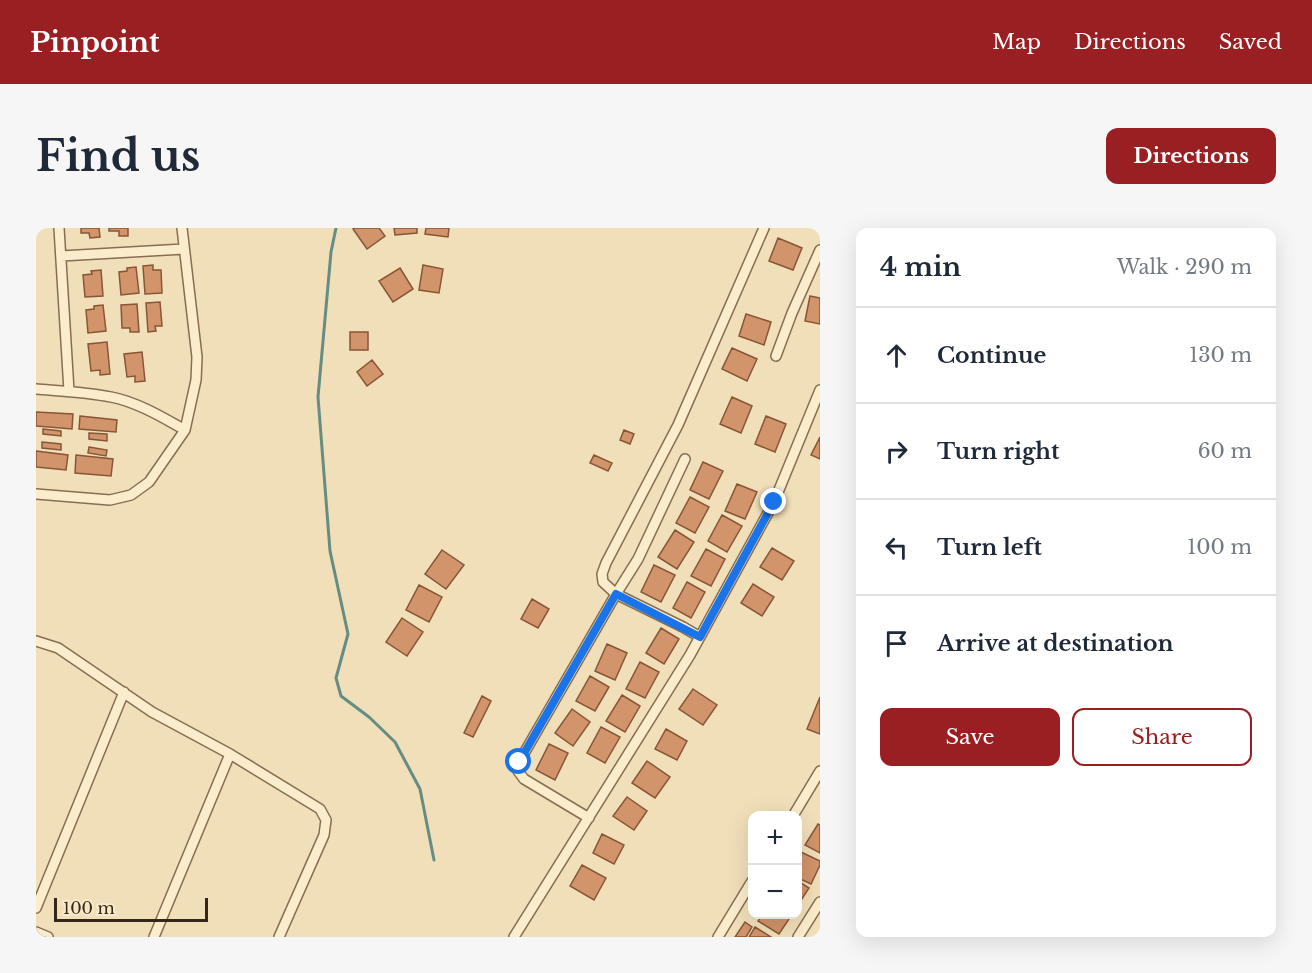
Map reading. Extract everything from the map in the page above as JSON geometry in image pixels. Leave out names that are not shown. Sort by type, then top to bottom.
[{"type":"street","points":[[59,228],[69,391]]},
{"type":"street","points":[[36,494],[110,500],[131,495],[149,482],[185,430],[196,380],[197,357],[182,228]]},
{"type":"street","points":[[700,637],[616,594],[603,582],[602,574],[678,425],[764,228]]},
{"type":"street","points":[[61,256],[184,249]]},
{"type":"street","points":[[776,356],[820,250]]},
{"type":"street","points":[[36,389],[113,397],[150,411],[185,430]]},
{"type":"street","points":[[514,937],[690,655],[774,502],[820,390]]},
{"type":"street","points":[[589,818],[524,779],[518,771],[519,762],[638,559],[686,459]]},
{"type":"street","points":[[36,641],[58,648],[152,712],[230,754],[320,809],[326,820],[324,835],[279,937]]},
{"type":"street","points":[[36,908],[124,692]]},
{"type":"street","points":[[154,937],[230,754]]},
{"type":"street","points":[[796,811],[820,771]]},
{"type":"street","points":[[718,937],[748,889]]},
{"type":"street","points":[[798,937],[820,902]]},
{"type":"street","points":[[36,932],[48,937]]},
{"type":"building","points":[[81,228],[99,228],[100,237],[90,238],[89,233],[81,233]]},
{"type":"building","points":[[109,228],[128,228],[128,236],[119,236],[119,231],[109,231]]},
{"type":"building","points":[[379,228],[385,236],[367,249],[353,229]]},
{"type":"building","points":[[394,228],[417,228],[417,233],[395,235]]},
{"type":"building","points":[[426,228],[449,228],[448,237],[425,234]]},
{"type":"building","points":[[778,238],[802,248],[793,270],[769,261]]},
{"type":"building","points":[[153,265],[153,270],[161,270],[162,293],[145,294],[143,266]]},
{"type":"building","points":[[423,265],[443,269],[439,293],[419,290]]},
{"type":"building","points":[[136,267],[139,293],[121,295],[119,272]]},
{"type":"building","points":[[400,268],[413,289],[393,302],[379,281]]},
{"type":"building","points":[[101,270],[103,296],[85,297],[83,275]]},
{"type":"building","points":[[810,296],[820,298],[820,324],[805,321]]},
{"type":"building","points":[[160,302],[162,326],[155,326],[156,331],[148,332],[146,303]]},
{"type":"building","points":[[137,304],[139,332],[130,332],[130,328],[122,328],[121,305]]},
{"type":"building","points":[[103,305],[106,331],[88,333],[86,310]]},
{"type":"building","points":[[746,314],[771,322],[764,345],[739,336]]},
{"type":"building","points":[[350,332],[368,332],[368,350],[350,350]]},
{"type":"building","points":[[107,342],[110,374],[100,375],[100,370],[91,371],[88,344]]},
{"type":"building","points":[[732,348],[757,359],[747,381],[722,369]]},
{"type":"building","points":[[142,352],[145,381],[135,382],[135,376],[127,377],[124,354]]},
{"type":"building","points":[[372,360],[383,374],[367,386],[357,372]]},
{"type":"building","points":[[732,397],[752,406],[741,433],[720,424]]},
{"type":"building","points":[[36,412],[73,414],[72,429],[36,426]]},
{"type":"building","points":[[80,416],[117,420],[116,432],[79,429]]},
{"type":"building","points":[[766,416],[786,424],[775,452],[755,444]]},
{"type":"building","points":[[43,429],[61,431],[61,436],[43,434]]},
{"type":"building","points":[[624,430],[634,434],[630,444],[620,440]]},
{"type":"building","points":[[89,433],[107,434],[107,441],[89,439]]},
{"type":"building","points":[[820,437],[820,459],[811,455]]},
{"type":"building","points":[[42,442],[61,444],[61,450],[42,448]]},
{"type":"building","points":[[89,447],[107,450],[106,456],[88,453]]},
{"type":"building","points":[[36,451],[68,455],[66,470],[36,467]]},
{"type":"building","points":[[76,455],[113,459],[111,476],[75,473]]},
{"type":"building","points":[[594,455],[612,463],[608,471],[590,463]]},
{"type":"building","points":[[703,462],[723,471],[709,499],[690,490]]},
{"type":"building","points":[[737,484],[757,492],[745,519],[725,511]]},
{"type":"building","points":[[690,497],[709,507],[695,533],[676,523]]},
{"type":"building","points":[[722,515],[742,526],[727,552],[708,541]]},
{"type":"building","points":[[675,530],[694,542],[677,569],[658,557]]},
{"type":"building","points":[[772,548],[794,561],[782,580],[760,567]]},
{"type":"building","points":[[706,549],[725,559],[711,586],[691,576]]},
{"type":"building","points":[[442,550],[464,565],[446,589],[425,574]]},
{"type":"building","points":[[654,565],[675,575],[661,602],[641,592]]},
{"type":"building","points":[[687,582],[705,592],[691,618],[673,608]]},
{"type":"building","points":[[753,584],[774,597],[762,616],[741,603]]},
{"type":"building","points":[[419,585],[442,597],[429,622],[406,610]]},
{"type":"building","points":[[532,599],[549,609],[538,628],[521,619]]},
{"type":"building","points":[[402,618],[423,632],[407,656],[386,642]]},
{"type":"building","points":[[661,628],[679,639],[664,664],[646,653]]},
{"type":"building","points":[[607,644],[627,653],[615,680],[595,671]]},
{"type":"building","points":[[640,662],[659,672],[645,698],[626,689]]},
{"type":"building","points":[[590,676],[609,687],[595,711],[576,701]]},
{"type":"building","points":[[693,689],[717,705],[703,725],[679,709]]},
{"type":"building","points":[[622,695],[640,706],[625,732],[606,721]]},
{"type":"building","points":[[482,696],[491,701],[473,737],[464,733]]},
{"type":"building","points":[[820,697],[820,734],[807,729]]},
{"type":"building","points":[[572,709],[590,722],[573,746],[555,733]]},
{"type":"building","points":[[601,727],[620,737],[605,763],[587,753]]},
{"type":"building","points":[[666,729],[687,741],[677,760],[655,749]]},
{"type":"building","points":[[549,744],[568,753],[555,780],[536,770]]},
{"type":"building","points":[[647,761],[670,777],[655,798],[632,783]]},
{"type":"building","points":[[627,797],[647,811],[634,830],[613,816]]},
{"type":"building","points":[[818,824],[820,825],[820,853],[805,845]]},
{"type":"building","points":[[602,834],[624,845],[614,864],[593,853]]},
{"type":"building","points":[[802,852],[820,861],[811,884],[802,880]]},
{"type":"building","points":[[582,865],[606,878],[594,900],[570,886]]},
{"type":"building","points":[[802,884],[809,888],[802,899]]},
{"type":"building","points":[[760,919],[789,919],[779,934],[758,921]]},
{"type":"building","points":[[745,922],[752,927],[746,937],[735,937]]},
{"type":"building","points":[[755,927],[771,937],[749,937]]},
{"type":"waterway","points":[[336,228],[331,252],[318,397],[330,551],[348,634],[336,678],[341,696],[369,717],[395,742],[420,789],[434,860]]},
{"type":"route","points":[[519,762],[616,594],[700,637],[774,502]]}]
